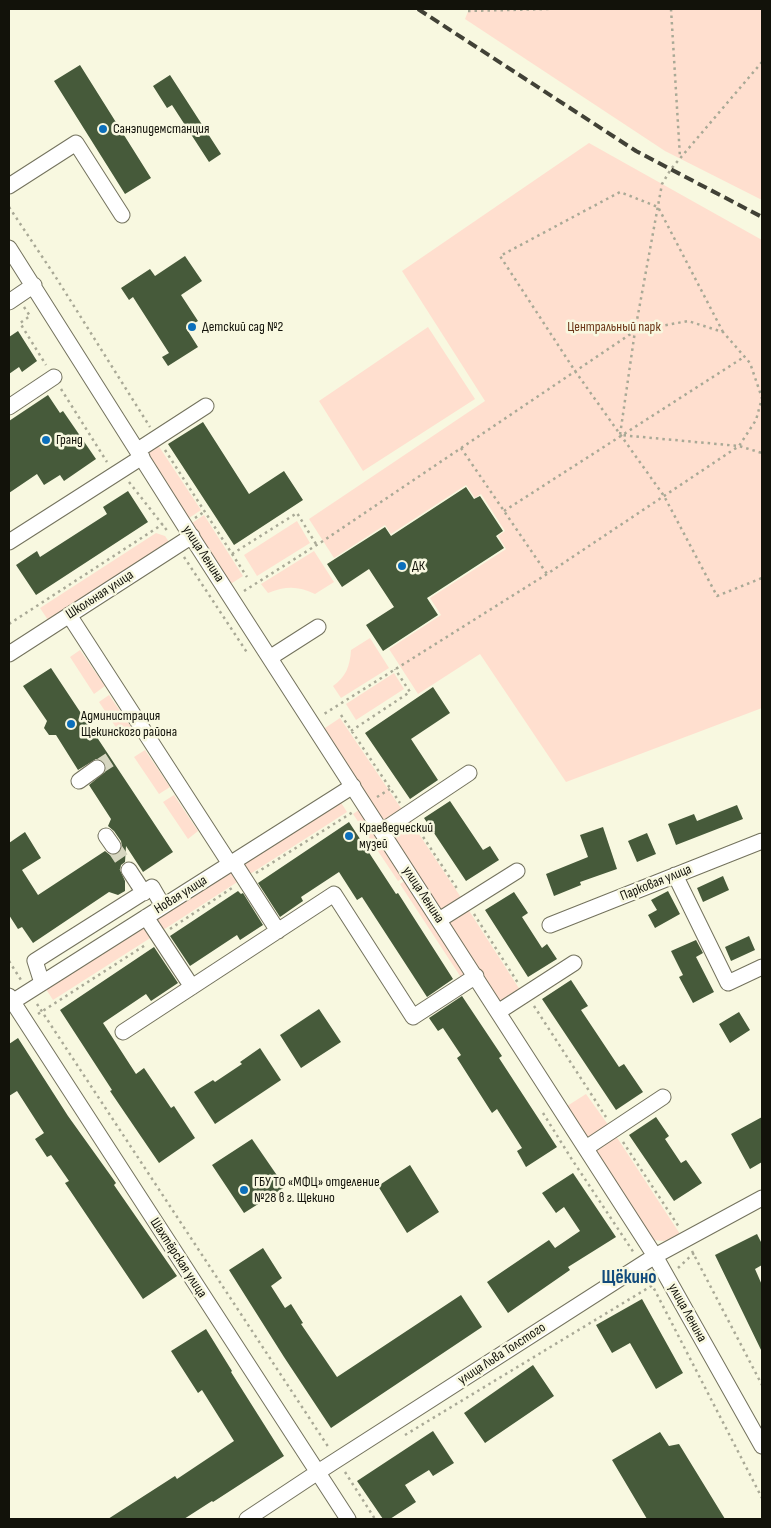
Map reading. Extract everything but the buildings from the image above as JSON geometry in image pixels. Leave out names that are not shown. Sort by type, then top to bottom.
[{"type":"street","points":[[9,186],[76,143],[122,215]]},
{"type":"street","name":"улица Ленина","points":[[9,248],[382,831],[404,879],[439,920],[655,1256],[762,1446]]},
{"type":"street","points":[[13,299],[34,286]]},
{"type":"street","points":[[9,407],[54,377]]},
{"type":"street","points":[[9,542],[115,474],[157,438],[206,406]]},
{"type":"street","name":"Школьная улица","points":[[9,654],[192,536]]},
{"type":"street","points":[[69,615],[278,931]]},
{"type":"street","points":[[270,657],[318,628]]},
{"type":"street","points":[[79,781],[97,768]]},
{"type":"street","points":[[382,831],[469,773]]},
{"type":"street","name":"Новая улица","points":[[10,1001],[28,992],[353,786]]},
{"type":"street","name":"Парковая улица","points":[[550,925],[762,841]]},
{"type":"street","points":[[129,870],[144,893]]},
{"type":"street","points":[[439,920],[516,871]]},
{"type":"street","points":[[675,875],[728,983],[762,967]]},
{"type":"street","points":[[42,983],[35,961],[152,888],[163,906]]},
{"type":"street","points":[[123,1032],[334,894],[412,1017],[476,976]]},
{"type":"street","points":[[146,917],[192,987]]},
{"type":"street","points":[[498,1012],[574,964]]},
{"type":"street","name":"Шахтёрская улица","points":[[10,1001],[348,1519]]},
{"type":"street","points":[[586,1148],[663,1097]]},
{"type":"street","name":"улица Льва Толстого","points":[[247,1519],[655,1256],[762,1198]]},
{"type":"path","points":[[468,11],[550,9]]},
{"type":"path","points":[[670,9],[680,159]]},
{"type":"path","points":[[620,435],[635,331],[662,184],[671,169],[762,62]]},
{"type":"path","points":[[312,722],[547,574],[664,496],[739,446],[756,420],[762,398],[750,363],[723,332],[658,207],[620,192],[500,256],[575,371],[664,496],[717,596],[762,578]]},
{"type":"path","points":[[9,208],[247,577]]},
{"type":"path","points":[[13,299],[30,316],[20,323],[115,474],[128,481],[163,524],[249,655]]},
{"type":"path","points":[[232,599],[317,545],[635,331],[688,321],[723,332]]},
{"type":"path","points":[[504,511],[744,356]]},
{"type":"path","points":[[620,435],[739,446],[762,453]]},
{"type":"path","points":[[461,448],[547,574]]},
{"type":"path","points":[[232,554],[296,513],[317,545]]},
{"type":"path","points":[[9,624],[163,524]]},
{"type":"path","points":[[351,731],[410,692],[395,668]]},
{"type":"path","points":[[341,715],[687,1239],[762,1385]]},
{"type":"path","points":[[25,1022],[245,879],[390,789]]},
{"type":"path","points":[[339,795],[351,813]]},
{"type":"path","points":[[9,961],[374,1519]]},
{"type":"path","points":[[541,1109],[642,1265],[762,1498]]},
{"type":"path","points":[[405,1436],[652,1286]]},
{"type":"green space","points":[[469,9],[762,9],[762,200],[665,151],[465,19]]},
{"type":"green space","name":"Центральный парк","points":[[589,143],[762,240],[762,708],[566,782],[480,654],[418,694],[389,649],[441,615],[430,598],[506,549],[498,536],[505,531],[481,494],[475,498],[466,485],[391,534],[385,525],[334,558],[309,519],[485,401],[402,271]]},
{"type":"green space","points":[[428,327],[475,399],[363,471],[319,401]]},
{"type":"green space","points":[[156,442],[201,510],[186,520],[143,451]]},
{"type":"green space","points":[[204,515],[243,576],[229,585],[189,525]]},
{"type":"green space","points":[[297,521],[310,543],[257,576],[244,555]]},
{"type":"green space","points":[[156,533],[165,536],[171,545],[50,623],[40,608]]},
{"type":"green space","points":[[314,551],[334,582],[315,594],[303,589],[292,588],[268,593],[261,584]]},
{"type":"green space","points":[[370,638],[389,668],[341,698],[333,686],[347,671],[351,650]]},
{"type":"green space","points":[[80,650],[105,686],[94,694],[70,657]]},
{"type":"green space","points":[[394,673],[404,689],[356,720],[346,704]]},
{"type":"green space","points":[[109,695],[134,731],[123,738],[99,702]]},
{"type":"green space","points":[[340,718],[405,814],[384,827],[322,730]]},
{"type":"green space","points":[[145,750],[170,787],[159,794],[134,757]]},
{"type":"green space","points":[[174,795],[198,831],[188,839],[163,802]]},
{"type":"green space","points":[[338,798],[347,812],[247,876],[238,862]]},
{"type":"green space","points":[[363,807],[407,875],[398,881],[353,814]]},
{"type":"green space","points":[[407,816],[464,902],[442,916],[387,830]]},
{"type":"green space","points":[[233,865],[242,879],[160,932],[151,918]]},
{"type":"green space","points":[[409,878],[473,976],[464,982],[400,884]]},
{"type":"green space","points":[[466,906],[522,993],[500,1006],[445,920]]},
{"type":"green space","points":[[146,922],[155,935],[53,1000],[44,986]]},
{"type":"green space","points":[[586,1094],[609,1126],[586,1142],[564,1108]]},
{"type":"green space","points":[[616,1136],[680,1234],[664,1241],[650,1240],[592,1151]]},
{"type":"tunnel","points":[[97,768],[111,759]]},
{"type":"tunnel","points":[[113,846],[129,870]]},
{"type":"railway","points":[[418,9],[636,151],[762,217]]},
{"type":"place","name":"Санэпидемстанция","points":[[103,129]]},
{"type":"place","name":"Детский сад №2","points":[[192,327]]},
{"type":"place","name":"Гранд","points":[[46,440]]},
{"type":"place","name":"ДК","points":[[402,566]]},
{"type":"place","name":"Администрация Щекинского района","points":[[71,724]]},
{"type":"place","name":"Краеведческий музей","points":[[349,836]]},
{"type":"place","name":"ГБУ ТО «МФЦ» отделение №28 в г. Щекино","points":[[244,1190]]},
{"type":"district","name":"Щёкино","points":[[629,1278]]}]
